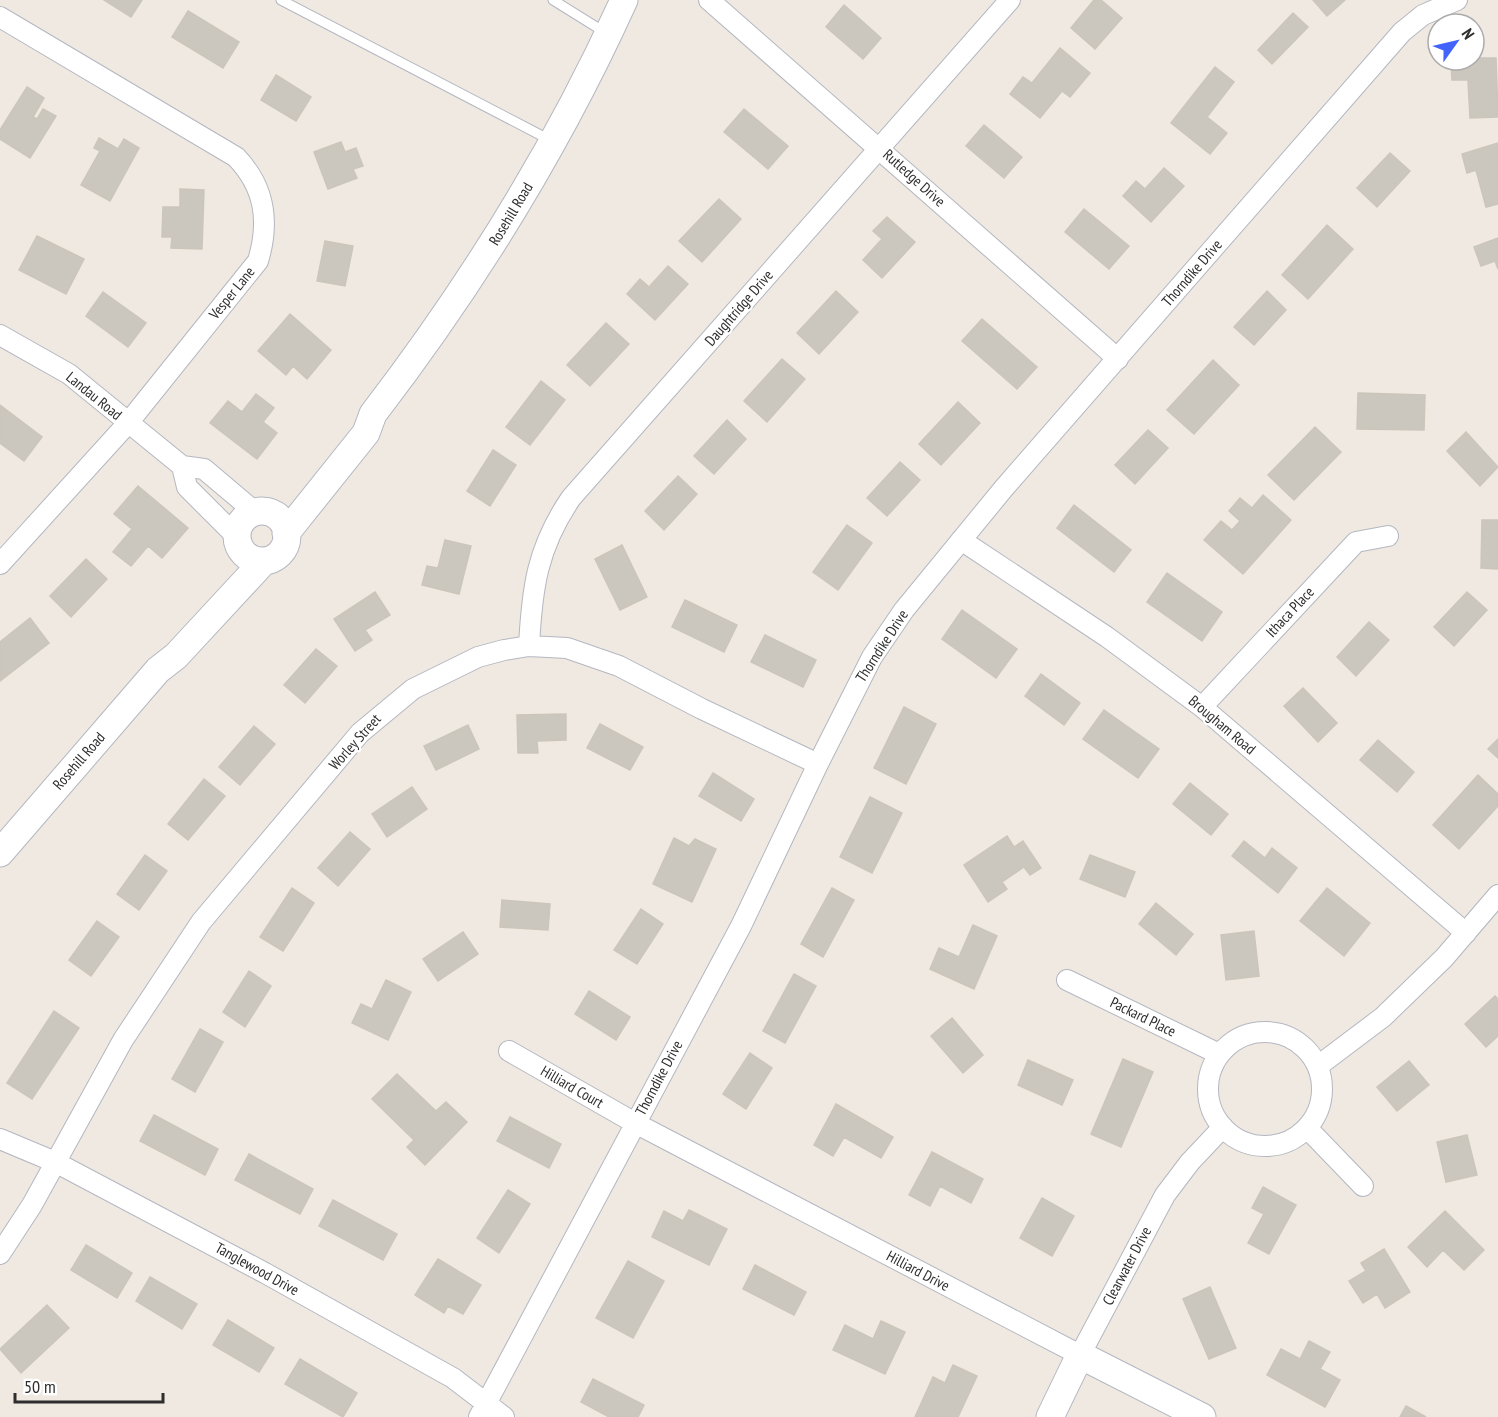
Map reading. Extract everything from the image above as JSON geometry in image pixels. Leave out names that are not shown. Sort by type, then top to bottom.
[{"type":"main road","name":"Rosehill Road","points":[[286,533],[366,434],[373,414],[479,266],[554,141],[624,0]]},
{"type":"main road","name":"Rosehill Road","points":[[259,512],[287,503],[299,492],[358,421],[373,414]]},
{"type":"main road","points":[[259,512],[279,518],[286,533],[286,541],[278,555],[264,561],[248,557],[238,541],[242,521],[259,512]]},
{"type":"main road","name":"Rosehill Road","points":[[158,670],[165,648],[202,607],[232,567],[238,541]]},
{"type":"main road","name":"Rosehill Road","points":[[0,853],[158,670],[176,656],[264,561]]},
{"type":"main road","name":"Clearwater Drive","points":[[1050,1417],[1080,1355]]},
{"type":"main road","name":"Hilliard Drive","points":[[1080,1355],[1202,1417]]},
{"type":"street","name":"Rutledge Drive","points":[[709,0],[1118,359]]},
{"type":"street","name":"Daughtridge Drive","points":[[529,646],[536,571],[556,521],[571,498],[1010,0]]},
{"type":"street","name":"Thorndike Drive","points":[[483,1410],[751,907],[818,764],[872,657],[904,610],[961,540],[1402,32],[1423,15],[1457,0]]},
{"type":"street","name":"Vesper Lane","points":[[0,17],[236,157],[246,167],[259,190],[266,230],[258,261],[128,423],[0,564]]},
{"type":"street","name":"Landau Road","points":[[0,335],[69,374],[182,466],[204,469],[259,512]]},
{"type":"street","name":"Landau Road","points":[[182,466],[187,487],[238,541]]},
{"type":"street","name":"Ithaca Place","points":[[1202,707],[1356,542],[1388,536]]},
{"type":"street","name":"Brougham Road","points":[[961,540],[1107,637],[1202,707],[1466,933]]},
{"type":"street","name":"Worley Street","points":[[55,1162],[123,1040],[201,922],[360,733],[413,689],[478,657],[529,646],[567,648],[594,655],[818,764]]},
{"type":"street","points":[[1317,1066],[1383,1017],[1444,958],[1498,895]]},
{"type":"street","name":"Packard Place","points":[[1066,980],[1220,1054]]},
{"type":"street","points":[[1272,1032],[1291,1037],[1307,1049],[1317,1066],[1322,1082],[1322,1099],[1316,1115],[1307,1128],[1290,1140],[1271,1146],[1245,1142],[1223,1127],[1210,1104],[1209,1078],[1220,1054],[1234,1041],[1252,1033],[1272,1032]]},
{"type":"street","name":"Hilliard Court","points":[[509,1051],[635,1123]]},
{"type":"street","name":"Hilliard Drive","points":[[635,1123],[1080,1355]]},
{"type":"street","name":"Clearwater Drive","points":[[1080,1355],[1165,1195],[1190,1162],[1223,1127]]},
{"type":"street","points":[[1307,1128],[1363,1186]]},
{"type":"street","name":"Tanglewood Drive","points":[[0,1139],[55,1162],[275,1278],[453,1377],[483,1410],[504,1417]]},
{"type":"street","points":[[0,1254],[55,1162]]},
{"type":"lane","points":[[281,0],[554,141]]},
{"type":"lane","points":[[553,0],[608,34]]},
{"type":"building","points":[[104,0],[142,0],[131,17]]},
{"type":"building","points":[[1094,0],[1101,0],[1122,18],[1095,49],[1071,28]]},
{"type":"building","points":[[1313,0],[1345,0],[1327,16]]},
{"type":"building","points":[[844,5],[881,38],[863,59],[826,27]]},
{"type":"building","points":[[188,11],[239,42],[223,68],[172,37]]},
{"type":"building","points":[[1293,13],[1308,27],[1272,64],[1258,50]]},
{"type":"building","points":[[1060,48],[1090,73],[1070,97],[1062,91],[1040,118],[1010,94],[1023,77],[1032,83]]},
{"type":"building","points":[[1486,58],[1496,58],[1498,117],[1470,118],[1468,80],[1452,80],[1452,72],[1486,72]]},
{"type":"building","points":[[1215,67],[1234,82],[1207,117],[1227,133],[1210,154],[1171,123]]},
{"type":"building","points":[[276,75],[311,97],[296,121],[261,100]]},
{"type":"building","points":[[27,87],[44,98],[33,117],[37,119],[43,109],[56,116],[30,158],[0,139],[0,130]]},
{"type":"building","points":[[744,109],[788,146],[768,169],[724,132]]},
{"type":"building","points":[[984,125],[1022,157],[1004,178],[966,146]]},
{"type":"building","points":[[99,138],[118,149],[124,139],[139,148],[110,201],[81,185],[100,151],[94,148]]},
{"type":"building","points":[[341,142],[345,152],[356,148],[363,166],[353,169],[357,178],[328,189],[314,152]]},
{"type":"building","points":[[1498,143],[1498,204],[1486,207],[1476,170],[1467,173],[1462,154]]},
{"type":"building","points":[[1390,153],[1410,171],[1377,207],[1357,188]]},
{"type":"building","points":[[1164,168],[1184,186],[1151,222],[1123,196],[1136,181],[1145,189]]},
{"type":"building","points":[[180,189],[204,190],[202,249],[171,248],[172,237],[162,237],[163,207],[180,207]]},
{"type":"building","points":[[719,199],[741,219],[702,262],[679,241]]},
{"type":"building","points":[[1084,209],[1129,246],[1109,269],[1065,232]]},
{"type":"building","points":[[887,217],[915,242],[882,278],[863,260],[882,239],[873,231]]},
{"type":"building","points":[[1327,225],[1353,249],[1308,299],[1282,275]]},
{"type":"building","points":[[37,236],[84,259],[66,294],[19,270]]},
{"type":"building","points":[[1498,238],[1498,269],[1495,261],[1481,266],[1474,247]]},
{"type":"building","points":[[325,241],[353,246],[345,286],[317,281]]},
{"type":"building","points":[[668,266],[688,284],[655,320],[627,294],[640,279],[649,287]]},
{"type":"building","points":[[836,291],[858,312],[819,354],[797,333]]},
{"type":"building","points":[[1267,291],[1286,310],[1254,345],[1234,327]]},
{"type":"building","points":[[103,292],[146,323],[128,347],[86,316]]},
{"type":"building","points":[[290,314],[331,350],[307,379],[293,366],[286,375],[258,351]]},
{"type":"building","points":[[982,319],[1037,367],[1017,389],[962,341]]},
{"type":"building","points":[[606,323],[629,344],[590,386],[567,365]]},
{"type":"building","points":[[782,359],[805,379],[767,422],[744,401]]},
{"type":"building","points":[[1213,360],[1239,385],[1194,434],[1167,410]]},
{"type":"building","points":[[541,381],[565,400],[530,445],[506,427]]},
{"type":"building","points":[[1358,393],[1425,395],[1424,430],[1357,429]]},
{"type":"building","points":[[256,394],[274,408],[263,422],[277,433],[257,459],[210,423],[228,401],[242,412]]},
{"type":"building","points":[[958,402],[980,423],[941,465],[919,444]]},
{"type":"building","points":[[0,405],[42,437],[24,461],[0,443]]},
{"type":"building","points":[[727,420],[746,439],[714,474],[694,456]]},
{"type":"building","points":[[1315,427],[1341,452],[1294,500],[1268,475]]},
{"type":"building","points":[[1148,430],[1168,448],[1135,484],[1115,465]]},
{"type":"building","points":[[1466,432],[1498,467],[1480,486],[1447,451]]},
{"type":"building","points":[[493,450],[516,465],[490,506],[467,491]]},
{"type":"building","points":[[900,462],[920,480],[887,516],[867,498]]},
{"type":"building","points":[[678,476],[697,494],[664,530],[645,511]]},
{"type":"building","points":[[138,486],[188,528],[162,558],[148,546],[131,566],[113,552],[132,529],[114,514]]},
{"type":"building","points":[[1263,495],[1291,520],[1243,574],[1204,540],[1221,521],[1232,530],[1240,521],[1229,511],[1240,498],[1252,508]]},
{"type":"building","points":[[1074,505],[1131,550],[1114,572],[1057,528]]},
{"type":"building","points":[[1482,520],[1498,520],[1498,569],[1481,568]]},
{"type":"building","points":[[847,525],[872,543],[838,590],[813,572]]},
{"type":"building","points":[[445,540],[471,546],[459,594],[422,585],[427,566],[438,568]]},
{"type":"building","points":[[622,545],[647,597],[620,610],[595,559]]},
{"type":"building","points":[[86,559],[107,579],[71,617],[50,596]]},
{"type":"building","points":[[1167,573],[1222,612],[1202,641],[1147,602]]},
{"type":"building","points":[[375,592],[390,615],[365,630],[372,640],[355,651],[334,619]]},
{"type":"building","points":[[1467,592],[1487,610],[1454,646],[1434,627]]},
{"type":"building","points":[[685,600],[737,625],[724,652],[672,627]]},
{"type":"building","points":[[962,610],[1017,649],[996,678],[942,639]]},
{"type":"building","points":[[30,618],[49,643],[0,681],[0,642]]},
{"type":"building","points":[[1369,622],[1389,640],[1356,676],[1337,657]]},
{"type":"building","points":[[765,635],[816,660],[803,687],[751,662]]},
{"type":"building","points":[[316,649],[337,666],[305,703],[284,685]]},
{"type":"building","points":[[1041,674],[1080,703],[1064,725],[1025,696]]},
{"type":"building","points":[[1303,688],[1337,723],[1318,742],[1284,706]]},
{"type":"building","points":[[904,707],[936,724],[906,784],[874,768]]},
{"type":"building","points":[[1104,710],[1159,749],[1138,778],[1083,739]]},
{"type":"building","points":[[566,714],[566,740],[537,741],[538,753],[518,753],[517,715]]},
{"type":"building","points":[[600,724],[643,747],[630,770],[587,748]]},
{"type":"building","points":[[468,725],[479,749],[436,770],[424,746]]},
{"type":"building","points":[[254,726],[275,744],[240,785],[219,767]]},
{"type":"building","points":[[1498,739],[1498,758],[1488,749]]},
{"type":"building","points":[[1378,740],[1414,772],[1397,792],[1360,760]]},
{"type":"building","points":[[713,773],[754,799],[741,821],[699,796]]},
{"type":"building","points":[[1478,775],[1498,794],[1498,806],[1459,849],[1433,825]]},
{"type":"building","points":[[204,779],[225,796],[188,840],[168,824]]},
{"type":"building","points":[[1190,783],[1228,814],[1211,835],[1173,804]]},
{"type":"building","points":[[412,787],[427,809],[387,837],[372,814]]},
{"type":"building","points":[[870,797],[902,813],[872,873],[840,857]]},
{"type":"building","points":[[350,832],[370,849],[338,886],[318,868]]},
{"type":"building","points":[[1007,836],[1014,847],[1023,841],[1041,868],[1030,875],[1024,867],[1002,882],[1007,889],[988,902],[964,865]]},
{"type":"building","points":[[674,838],[689,846],[695,839],[716,849],[692,902],[653,884]]},
{"type":"building","points":[[1244,841],[1265,858],[1272,848],[1297,868],[1278,893],[1232,856]]},
{"type":"building","points":[[145,855],[167,871],[139,910],[117,894]]},
{"type":"building","points":[[1090,855],[1135,872],[1125,897],[1080,879]]},
{"type":"building","points":[[292,888],[314,903],[283,951],[260,937]]},
{"type":"building","points":[[832,888],[854,900],[823,957],[801,944]]},
{"type":"building","points":[[1327,888],[1370,923],[1344,956],[1300,921]]},
{"type":"building","points":[[502,900],[550,904],[548,930],[500,927]]},
{"type":"building","points":[[1156,903],[1193,934],[1176,955],[1139,924]]},
{"type":"building","points":[[641,909],[663,924],[637,964],[614,950]]},
{"type":"building","points":[[97,921],[119,937],[91,976],[69,960]]},
{"type":"building","points":[[973,925],[997,936],[974,989],[930,969],[939,948],[959,957]]},
{"type":"building","points":[[1254,931],[1259,976],[1226,980],[1221,935]]},
{"type":"building","points":[[463,932],[478,954],[438,981],[423,959]]},
{"type":"building","points":[[249,971],[271,986],[245,1027],[223,1012]]},
{"type":"building","points":[[794,974],[816,986],[785,1043],[763,1031]]},
{"type":"building","points":[[386,980],[411,992],[388,1040],[352,1023],[361,1004],[372,1009]]},
{"type":"building","points":[[589,991],[630,1017],[616,1040],[575,1014]]},
{"type":"building","points":[[1495,996],[1498,999],[1498,1036],[1486,1047],[1465,1024]]},
{"type":"building","points":[[54,1011],[79,1028],[32,1099],[7,1083]]},
{"type":"building","points":[[952,1018],[983,1055],[963,1073],[931,1036]]},
{"type":"building","points":[[200,1029],[223,1042],[195,1092],[172,1079]]},
{"type":"building","points":[[750,1053],[772,1068],[746,1109],[723,1094]]},
{"type":"building","points":[[1123,1059],[1153,1072],[1121,1147],[1091,1134]]},
{"type":"building","points":[[1028,1060],[1073,1080],[1062,1105],[1018,1085]]},
{"type":"building","points":[[1409,1061],[1429,1085],[1397,1111],[1377,1087]]},
{"type":"building","points":[[397,1074],[436,1111],[446,1102],[467,1122],[425,1165],[407,1147],[414,1140],[372,1099]]},
{"type":"building","points":[[836,1104],[893,1137],[881,1158],[844,1137],[833,1156],[814,1145]]},
{"type":"building","points":[[154,1115],[218,1149],[205,1175],[140,1141]]},
{"type":"building","points":[[510,1117],[561,1144],[549,1168],[497,1141]]},
{"type":"building","points":[[1467,1135],[1477,1175],[1446,1182],[1437,1142]]},
{"type":"building","points":[[932,1152],[983,1179],[971,1203],[940,1186],[930,1206],[909,1195]]},
{"type":"building","points":[[249,1154],[313,1189],[300,1214],[235,1180]]},
{"type":"building","points":[[1263,1187],[1296,1205],[1269,1254],[1248,1243],[1264,1214],[1252,1208]]},
{"type":"building","points":[[508,1190],[530,1204],[499,1253],[477,1238]]},
{"type":"building","points":[[1042,1198],[1074,1216],[1052,1256],[1020,1238]]},
{"type":"building","points":[[333,1200],[397,1234],[383,1260],[319,1226]]},
{"type":"building","points":[[689,1210],[727,1229],[709,1265],[652,1237],[664,1211],[683,1221]]},
{"type":"building","points":[[1445,1211],[1484,1250],[1464,1270],[1443,1250],[1427,1267],[1408,1247]]},
{"type":"building","points":[[86,1245],[132,1273],[117,1298],[71,1270]]},
{"type":"building","points":[[1384,1249],[1410,1292],[1385,1308],[1377,1294],[1363,1303],[1349,1281],[1366,1271],[1361,1263]]},
{"type":"building","points":[[438,1259],[481,1285],[463,1314],[448,1306],[444,1313],[415,1295]]},
{"type":"building","points":[[628,1261],[664,1281],[633,1338],[596,1318]]},
{"type":"building","points":[[755,1265],[806,1292],[794,1315],[743,1289]]},
{"type":"building","points":[[150,1277],[197,1304],[182,1329],[136,1301]]},
{"type":"building","points":[[1210,1287],[1236,1348],[1209,1359],[1183,1299]]},
{"type":"building","points":[[47,1305],[69,1328],[21,1373],[0,1349]]},
{"type":"building","points":[[228,1320],[274,1348],[259,1372],[213,1345]]},
{"type":"building","points":[[881,1321],[905,1332],[885,1374],[833,1350],[845,1325],[873,1339]]},
{"type":"building","points":[[1309,1341],[1330,1352],[1320,1369],[1340,1380],[1325,1407],[1267,1375],[1281,1349],[1300,1359]]},
{"type":"building","points":[[300,1359],[357,1393],[343,1417],[285,1384]]},
{"type":"building","points":[[953,1365],[977,1376],[958,1417],[915,1417],[933,1377],[945,1383]]},
{"type":"building","points":[[593,1379],[644,1405],[638,1417],[609,1417],[581,1402]]},
{"type":"building","points":[[1406,1406],[1426,1417],[1400,1417]]}]
